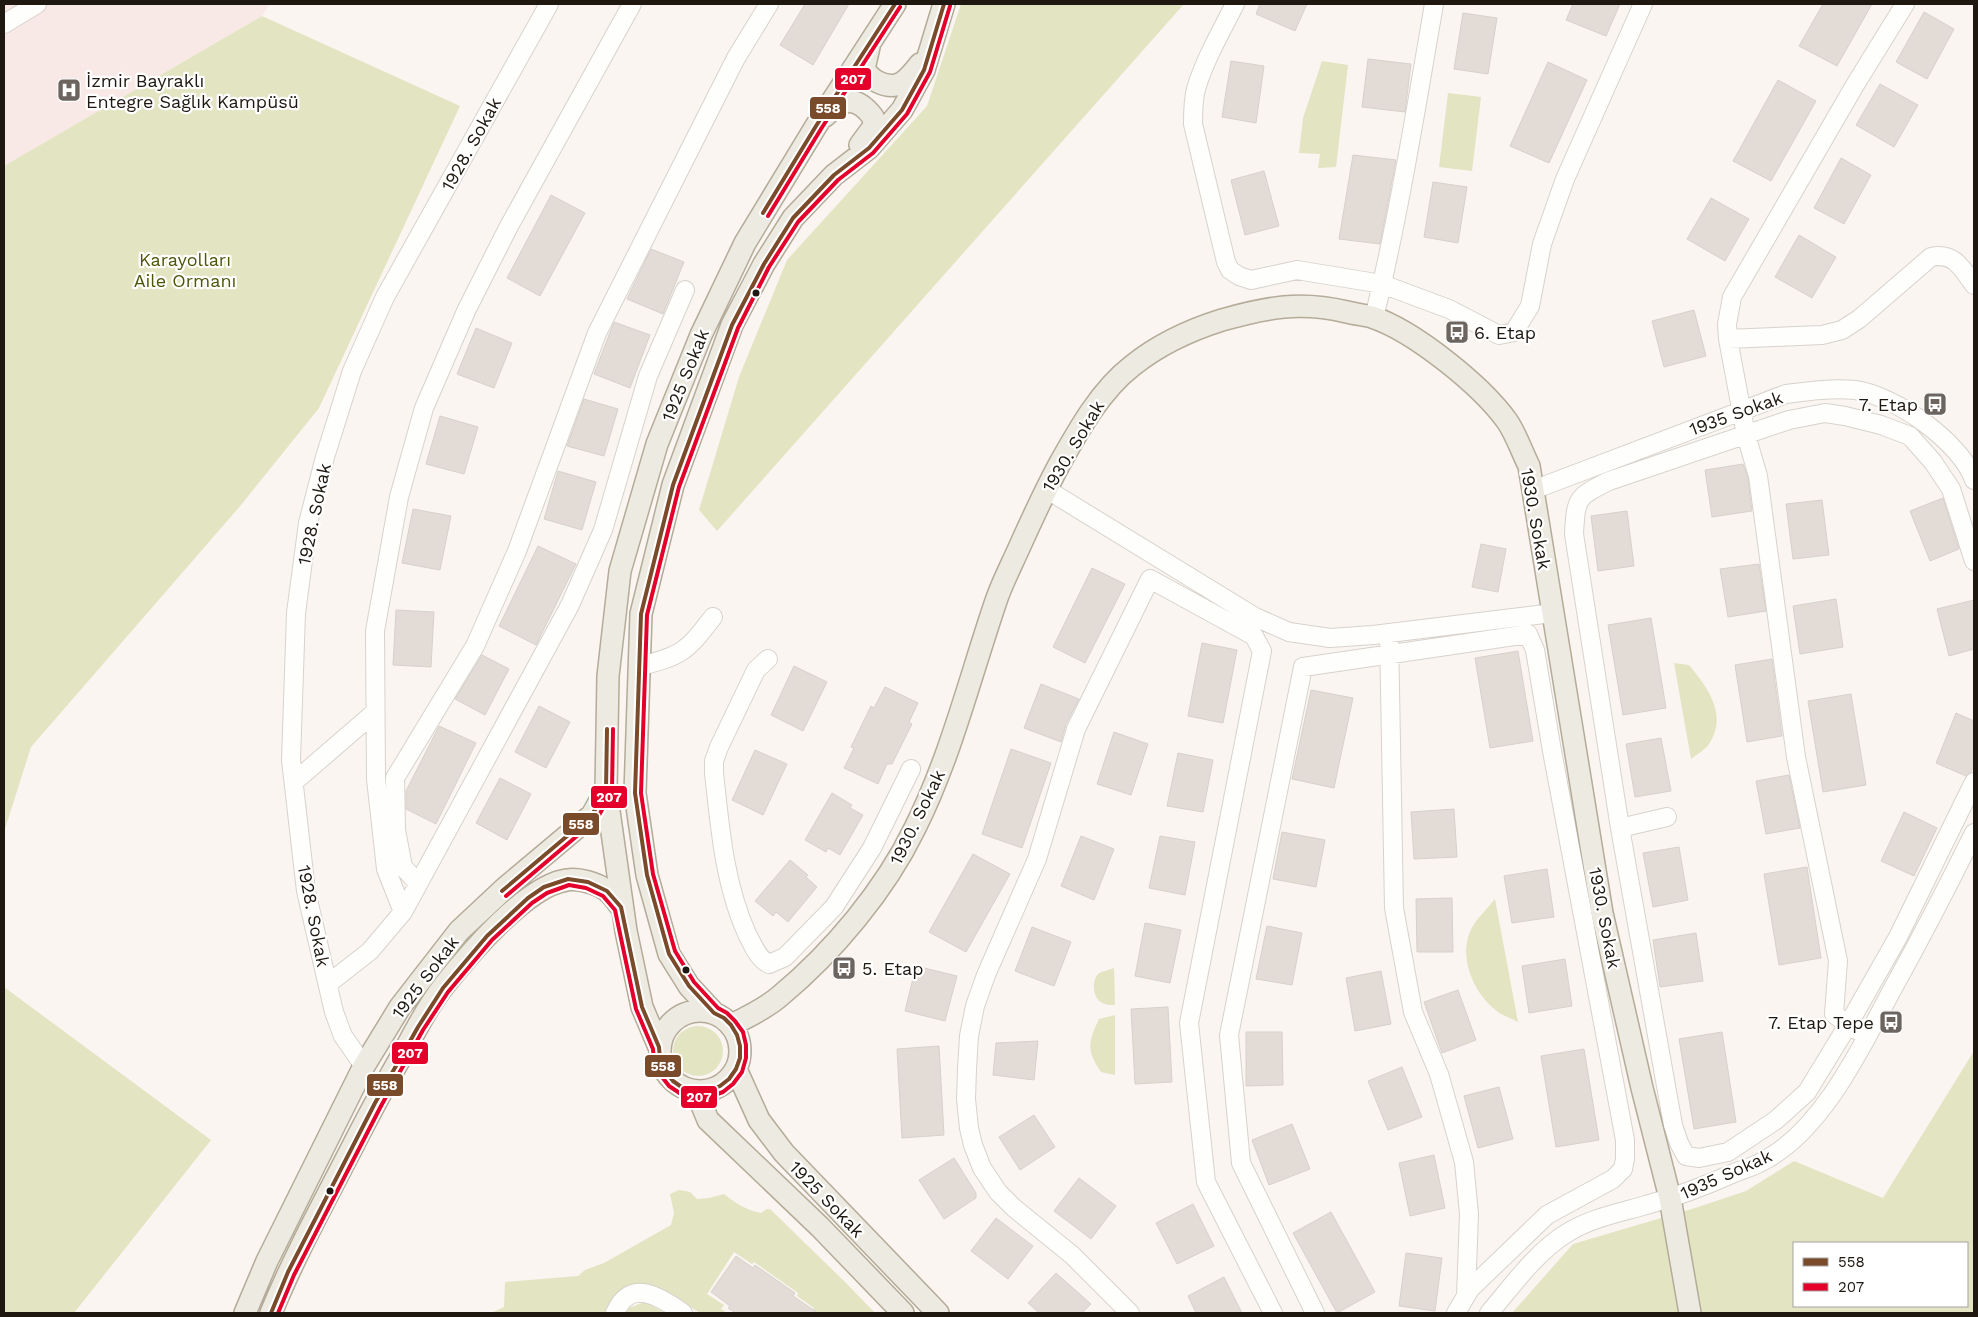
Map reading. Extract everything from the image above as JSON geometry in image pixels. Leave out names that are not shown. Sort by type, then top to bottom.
[{"type":"main road","name":"1925 Sokak","points":[[660,1046],[642,1007],[621,907],[606,790],[608,676],[620,571],[657,444],[700,335],[745,243],[816,126],[894,4]]},
{"type":"main road","name":"1925 Sokak","points":[[714,1013],[689,986],[669,954],[647,875],[636,793],[642,614],[673,485],[732,325],[764,264],[793,218],[834,175],[869,148],[902,110],[924,70],[941,14]]},
{"type":"main road","points":[[874,35],[865,60],[864,69],[874,80],[893,86],[901,83],[911,75],[921,62],[941,14]]},
{"type":"main road","points":[[816,126],[834,107],[852,101],[860,104],[873,117],[874,126],[834,175]]},
{"type":"main road","name":"1930. Sokak","points":[[731,1025],[752,1015],[779,997],[817,961],[858,916],[896,862],[915,829],[945,758],[997,596],[1046,489],[1072,441],[1104,394],[1130,367],[1162,346],[1205,325],[1251,312],[1290,305],[1331,308],[1374,318],[1397,329],[1435,353],[1473,384],[1508,422],[1529,466],[1602,913],[1642,1088],[1670,1198],[1690,1313]]},
{"type":"main road","name":"1925 Sokak","points":[[245,1313],[267,1261],[364,1066],[400,1007],[459,931],[505,888],[592,815],[606,790]]},
{"type":"main road","name":"1925 Sokak","points":[[271,1313],[288,1272],[375,1104],[442,988],[487,936],[528,898],[544,887],[568,880],[588,882],[607,891],[621,907]]},
{"type":"main road","points":[[702,1010],[724,1018],[731,1025],[737,1035],[740,1046],[740,1058],[736,1069],[729,1079],[720,1086],[708,1091],[696,1092],[683,1088],[669,1076],[660,1059],[660,1046],[669,1024],[679,1016],[702,1010]]},
{"type":"main road","name":"1925 Sokak","points":[[736,1069],[759,1120],[784,1153],[938,1313]]},
{"type":"main road","name":"1925 Sokak","points":[[696,1092],[708,1120],[820,1228],[903,1313]]},
{"type":"street","points":[[4,24],[37,4]]},
{"type":"street","name":"1928. Sokak","points":[[364,1066],[343,1036],[334,1012],[306,890],[291,760],[296,613],[308,522],[352,371],[385,298],[549,4]]},
{"type":"street","points":[[403,912],[386,869],[376,779],[375,631],[399,497],[424,408],[475,292],[508,228],[632,4]]},
{"type":"street","points":[[418,883],[403,866],[396,830],[395,778],[475,646],[517,551],[597,333],[736,58],[769,4]]},
{"type":"street","points":[[1235,4],[1202,74],[1193,105],[1193,124],[1226,262],[1230,270],[1239,276],[1251,280],[1297,270],[1382,284],[1449,309],[1499,335],[1514,332],[1530,306],[1542,244],[1565,179],[1643,4]]},
{"type":"street","points":[[1374,318],[1402,190],[1434,4]]},
{"type":"street","points":[[1867,1036],[1834,1014],[1838,961],[1796,757],[1759,485],[1746,435],[1726,324],[1732,297],[1855,85],[1906,4]]},
{"type":"street","points":[[1728,339],[1822,335],[1842,330],[1859,319],[1931,257],[1940,255],[1952,259],[1974,285]]},
{"type":"street","points":[[328,984],[370,951],[403,912],[570,605],[603,530],[648,376],[685,290]]},
{"type":"street","name":"1935 Sokak","points":[[1533,490],[1786,394],[1824,390],[1856,390],[1893,401],[1926,424],[1951,446],[1974,480]]},
{"type":"street","points":[[1974,562],[1951,489],[1933,462],[1910,436],[1881,425],[1839,415],[1825,413],[1789,420],[1609,481],[1584,494],[1576,504],[1574,534],[1620,828],[1674,1125],[1679,1143],[1686,1156],[1699,1158],[1728,1152],[1776,1120],[1807,1092],[1898,937],[1974,782]]},
{"type":"street","points":[[1933,462],[1951,446]]},
{"type":"street","points":[[1046,489],[1256,617],[1289,632],[1330,638],[1389,633],[1553,613]]},
{"type":"street","points":[[1130,1313],[1072,1255],[1014,1208],[998,1192],[982,1168],[973,1145],[966,1099],[967,1069],[969,1036],[975,1006],[986,975],[1037,859],[1076,729],[1150,579],[1162,560]]},
{"type":"street","points":[[1150,579],[1254,636],[1262,651],[1189,1023],[1206,1182],[1273,1313]]},
{"type":"street","points":[[640,666],[666,660],[681,653],[696,639],[712,617]]},
{"type":"street","points":[[1389,633],[1394,908],[1413,1012],[1439,1074],[1464,1162],[1468,1214],[1466,1296]]},
{"type":"street","points":[[1314,1313],[1241,1163],[1229,1035],[1303,667],[1528,634],[1535,650],[1552,751],[1625,1140],[1625,1159],[1623,1169],[1613,1179],[1547,1215],[1470,1289],[1456,1313]]},
{"type":"street","points":[[768,659],[756,670],[714,761],[728,875],[743,924],[764,962],[770,964],[785,957],[834,907],[872,848],[911,769]]},
{"type":"street","points":[[294,782],[376,712]]},
{"type":"street","points":[[1620,828],[1667,817]]},
{"type":"street","name":"1935 Sokak","points":[[1489,1313],[1528,1266],[1567,1233],[1592,1221],[1670,1198],[1765,1160],[1787,1145],[1819,1113],[1867,1036],[1931,918],[1974,833]]},
{"type":"street","points":[[872,848],[896,862]]},
{"type":"street","points":[[615,1313],[622,1300],[630,1295],[640,1293],[659,1298],[683,1313]]},
{"type":"shaded area","name":"İzmir Bayraklı Entegre Sağlık Kampüsü","points":[[4,4],[270,4],[262,16],[4,166]]},
{"type":"green space","points":[[961,4],[1184,4],[717,531],[699,510],[739,377],[787,260],[927,106]]},
{"type":"green space","name":"Karayolları Aile Ormanı","points":[[262,16],[460,106],[319,408],[241,505],[31,747],[4,832],[4,166]]},
{"type":"green space","points":[[1322,61],[1348,65],[1336,167],[1318,168],[1320,154],[1299,153],[1303,118]]},
{"type":"green space","points":[[1448,93],[1481,97],[1472,171],[1439,167]]},
{"type":"green space","points":[[1674,663],[1689,665],[1709,692],[1716,712],[1717,723],[1709,744],[1691,759]]},
{"type":"green space","points":[[1495,899],[1518,1022],[1498,1012],[1481,995],[1470,973],[1467,961],[1468,937],[1473,926]]},
{"type":"green space","points":[[1114,968],[1115,1005],[1110,1005],[1098,1000],[1094,983],[1099,973]]},
{"type":"green space","points":[[4,987],[211,1140],[74,1313],[4,1313]]},
{"type":"green space","points":[[1115,1015],[1115,1075],[1101,1072],[1093,1057],[1090,1046],[1099,1019]]},
{"type":"green space","points":[[698,1026],[707,1028],[718,1037],[723,1051],[721,1060],[712,1071],[698,1076],[689,1074],[678,1065],[673,1051],[675,1042],[684,1031]]},
{"type":"green space","points":[[1974,1051],[1974,1313],[1512,1313],[1573,1244],[1746,1191],[1794,1161],[1883,1198]]},
{"type":"green space","points":[[679,1190],[690,1192],[697,1199],[724,1194],[742,1206],[761,1213],[770,1209],[875,1313],[811,1313],[814,1308],[797,1296],[798,1293],[754,1262],[752,1264],[734,1252],[707,1294],[724,1305],[721,1309],[727,1313],[700,1313],[660,1288],[643,1284],[631,1285],[621,1290],[606,1310],[606,1313],[491,1313],[504,1307],[505,1282],[578,1276],[585,1270],[604,1263],[671,1225],[674,1213],[670,1194]]},
{"type":"green space","points":[[647,1303],[665,1313],[624,1313],[629,1308]]},
{"type":"building","points":[[805,4],[849,4],[813,65],[780,45]]},
{"type":"building","points":[[1260,4],[1307,4],[1295,31],[1256,14]]},
{"type":"building","points":[[1573,4],[1620,4],[1606,36],[1566,20]]},
{"type":"building","points":[[1823,4],[1872,4],[1837,66],[1799,46]]},
{"type":"building","points":[[1924,12],[1954,29],[1927,79],[1896,62]]},
{"type":"building","points":[[1463,13],[1497,18],[1488,74],[1454,69]]},
{"type":"building","points":[[1368,59],[1411,64],[1405,112],[1362,107]]},
{"type":"building","points":[[1231,61],[1264,66],[1256,123],[1222,117]]},
{"type":"building","points":[[1548,62],[1587,80],[1549,163],[1510,146]]},
{"type":"building","points":[[1778,80],[1816,101],[1771,181],[1733,161]]},
{"type":"building","points":[[1880,84],[1918,105],[1894,147],[1856,125]]},
{"type":"building","points":[[1353,155],[1396,160],[1380,244],[1339,239]]},
{"type":"building","points":[[1841,158],[1871,175],[1844,224],[1814,208]]},
{"type":"building","points":[[1264,171],[1279,226],[1245,235],[1231,180]]},
{"type":"building","points":[[1433,182],[1467,187],[1458,243],[1424,237]]},
{"type":"building","points":[[551,195],[585,213],[540,296],[507,278]]},
{"type":"building","points":[[1711,198],[1749,219],[1725,261],[1687,239]]},
{"type":"building","points":[[1799,235],[1836,257],[1812,298],[1775,277]]},
{"type":"building","points":[[651,249],[684,262],[663,314],[627,299]]},
{"type":"building","points":[[1694,310],[1706,356],[1664,367],[1652,321]]},
{"type":"building","points":[[614,322],[650,335],[630,388],[594,374]]},
{"type":"building","points":[[476,328],[512,343],[494,388],[457,374]]},
{"type":"building","points":[[584,399],[618,409],[604,456],[567,446]]},
{"type":"building","points":[[440,416],[478,427],[464,474],[426,464]]},
{"type":"building","points":[[1743,464],[1748,478],[1752,511],[1712,517],[1705,470]]},
{"type":"building","points":[[558,471],[596,482],[582,530],[544,519]]},
{"type":"building","points":[[1943,498],[1959,549],[1930,561],[1910,511]]},
{"type":"building","points":[[1822,500],[1829,555],[1793,559],[1786,504]]},
{"type":"building","points":[[413,509],[451,516],[440,570],[402,563]]},
{"type":"building","points":[[1627,511],[1634,566],[1598,571],[1591,516]]},
{"type":"building","points":[[1481,544],[1506,549],[1498,592],[1472,587]]},
{"type":"building","points":[[538,546],[576,564],[536,645],[499,626]]},
{"type":"building","points":[[1759,564],[1766,611],[1728,617],[1720,569]]},
{"type":"building","points":[[1092,568],[1125,584],[1085,663],[1053,647]]},
{"type":"building","points":[[1836,599],[1843,647],[1800,654],[1793,606]]},
{"type":"building","points":[[1974,600],[1974,649],[1949,656],[1937,609]]},
{"type":"building","points":[[396,610],[434,612],[431,667],[393,665]]},
{"type":"building","points":[[1651,618],[1666,708],[1623,715],[1608,625]]},
{"type":"building","points":[[1202,643],[1237,650],[1223,723],[1188,716]]},
{"type":"building","points":[[1518,651],[1533,741],[1490,748],[1475,658]]},
{"type":"building","points":[[482,655],[509,669],[485,715],[455,699]]},
{"type":"building","points":[[1772,659],[1782,736],[1747,742],[1735,665]]},
{"type":"building","points":[[794,666],[827,682],[803,731],[771,715]]},
{"type":"building","points":[[1041,684],[1079,699],[1066,724],[1061,742],[1024,728]]},
{"type":"building","points":[[885,687],[918,703],[909,722],[912,724],[892,764],[887,764],[878,784],[844,768],[854,748],[851,747],[871,706],[874,708]]},
{"type":"building","points":[[1311,690],[1353,698],[1334,788],[1292,779]]},
{"type":"building","points":[[1851,694],[1866,785],[1823,792],[1808,701]]},
{"type":"building","points":[[539,706],[570,722],[546,768],[515,752]]},
{"type":"building","points":[[1956,713],[1974,721],[1974,764],[1971,772],[1966,776],[1936,763]]},
{"type":"building","points":[[439,726],[476,743],[436,824],[406,809],[406,791]]},
{"type":"building","points":[[1114,732],[1148,744],[1131,795],[1097,784]]},
{"type":"building","points":[[1661,738],[1671,791],[1635,797],[1626,744]]},
{"type":"building","points":[[1011,749],[1051,763],[1022,848],[982,834]]},
{"type":"building","points":[[755,750],[787,764],[763,815],[732,800]]},
{"type":"building","points":[[1178,753],[1213,760],[1203,812],[1167,806]]},
{"type":"building","points":[[1789,775],[1800,828],[1766,834],[1756,781]]},
{"type":"building","points":[[500,778],[531,794],[507,840],[476,823]]},
{"type":"building","points":[[832,793],[852,805],[850,808],[863,815],[840,855],[828,848],[826,852],[805,840]]},
{"type":"building","points":[[1454,809],[1457,857],[1414,859],[1411,812]]},
{"type":"building","points":[[1904,812],[1937,828],[1914,876],[1881,861]]},
{"type":"building","points":[[1282,832],[1325,840],[1316,887],[1273,879]]},
{"type":"building","points":[[1081,836],[1114,849],[1094,900],[1061,886]]},
{"type":"building","points":[[1160,836],[1195,842],[1185,895],[1149,888]]},
{"type":"building","points":[[1679,847],[1688,900],[1653,907],[1643,853]]},
{"type":"building","points":[[973,854],[1010,874],[966,952],[929,932]]},
{"type":"building","points":[[790,860],[808,875],[806,877],[817,887],[788,922],[776,912],[773,916],[755,901]]},
{"type":"building","points":[[1807,867],[1821,958],[1779,965],[1764,874]]},
{"type":"building","points":[[1547,869],[1554,917],[1512,923],[1504,876]]},
{"type":"building","points":[[1452,898],[1453,952],[1417,952],[1416,899]]},
{"type":"building","points":[[1145,923],[1181,930],[1170,983],[1135,976]]},
{"type":"building","points":[[1267,926],[1302,933],[1292,985],[1256,979]]},
{"type":"building","points":[[1032,927],[1071,942],[1054,986],[1015,971]]},
{"type":"building","points":[[1696,933],[1703,981],[1660,987],[1653,940]]},
{"type":"building","points":[[1565,959],[1572,1006],[1529,1013],[1522,966]]},
{"type":"building","points":[[916,966],[957,976],[945,1021],[905,1011]]},
{"type":"building","points":[[1381,971],[1391,1024],[1355,1031],[1346,978]]},
{"type":"building","points":[[1458,990],[1476,1040],[1442,1053],[1424,1002]]},
{"type":"building","points":[[1168,1007],[1172,1082],[1135,1084],[1131,1009]]},
{"type":"building","points":[[1246,1032],[1282,1032],[1283,1085],[1246,1086]]},
{"type":"building","points":[[1722,1032],[1736,1122],[1694,1129],[1679,1039]]},
{"type":"building","points":[[1038,1041],[1034,1080],[993,1075],[996,1043]]},
{"type":"building","points":[[939,1046],[944,1135],[902,1138],[897,1049]]},
{"type":"building","points":[[1584,1049],[1599,1140],[1556,1147],[1541,1056]]},
{"type":"building","points":[[1402,1067],[1422,1117],[1388,1130],[1368,1081]]},
{"type":"building","points":[[1499,1087],[1513,1139],[1478,1148],[1464,1096]]},
{"type":"building","points":[[1034,1115],[1055,1147],[1020,1170],[999,1137]]},
{"type":"building","points":[[1292,1124],[1310,1169],[1269,1185],[1252,1140]]},
{"type":"building","points":[[1434,1155],[1445,1208],[1410,1216],[1399,1163]]},
{"type":"building","points":[[954,1158],[976,1193],[976,1198],[944,1219],[919,1180]]},
{"type":"building","points":[[1079,1178],[1116,1206],[1091,1239],[1054,1211]]},
{"type":"building","points":[[1193,1204],[1214,1246],[1177,1264],[1156,1223]]},
{"type":"building","points":[[1331,1212],[1375,1292],[1337,1313],[1293,1233]]},
{"type":"building","points":[[996,1218],[1033,1246],[1008,1279],[971,1251]]},
{"type":"building","points":[[1406,1253],[1442,1258],[1435,1311],[1399,1306]]},
{"type":"building","points":[[736,1256],[753,1268],[755,1265],[795,1293],[793,1296],[818,1313],[736,1313],[728,1308],[730,1306],[711,1292]]},
{"type":"building","points":[[1056,1273],[1091,1304],[1082,1313],[1039,1313],[1028,1303]]},
{"type":"building","points":[[1224,1277],[1242,1313],[1196,1313],[1188,1296]]},
{"type":"transit line","name":"558","points":[[763,213],[816,126],[895,4]]},
{"type":"transit line","name":"558","points":[[271,1313],[288,1272],[375,1103],[418,1027],[443,988],[487,936],[528,898],[544,887],[568,879],[588,882],[607,891],[621,907],[642,1007],[659,1047],[660,1059],[665,1071],[673,1081],[683,1088],[708,1091],[720,1086],[729,1079],[736,1069],[740,1058],[740,1046],[737,1035],[731,1025],[724,1018],[714,1013],[689,986],[669,954],[647,875],[635,793],[641,614],[673,485],[732,325],[764,264],[793,218],[834,175],[869,148],[902,110],[924,70],[944,4]]},
{"type":"transit line","name":"207","points":[[278,1313],[294,1275],[381,1106],[423,1030],[448,992],[492,940],[532,903],[547,893],[569,885],[586,888],[603,896],[615,910],[636,1009],[653,1049],[654,1061],[659,1073],[669,1086],[681,1094],[709,1097],[723,1092],[733,1084],[742,1072],[746,1058],[743,1032],[735,1021],[718,1008],[694,982],[675,951],[653,874],[641,793],[647,615],[679,487],[738,328],[769,267],[798,222],[838,180],[873,153],[907,114],[930,72],[950,6]]},
{"type":"transit line","name":"207","points":[[768,216],[821,129],[900,7]]},
{"type":"transit line","name":"558","points":[[502,891],[592,815],[606,790],[607,729]]},
{"type":"transit line","name":"207","points":[[506,896],[597,819],[612,791],[613,729]]},
{"type":"place","name":"İzmir Bayraklı Entegre Sağlık Kampüsü","points":[[69,90]]},
{"type":"place","name":"6. Etap","points":[[1457,332]]},
{"type":"place","name":"7. Etap","points":[[1935,404]]},
{"type":"place","name":"5. Etap","points":[[844,968]]},
{"type":"place","name":"7. Etap Tepe","points":[[1891,1022]]}]
